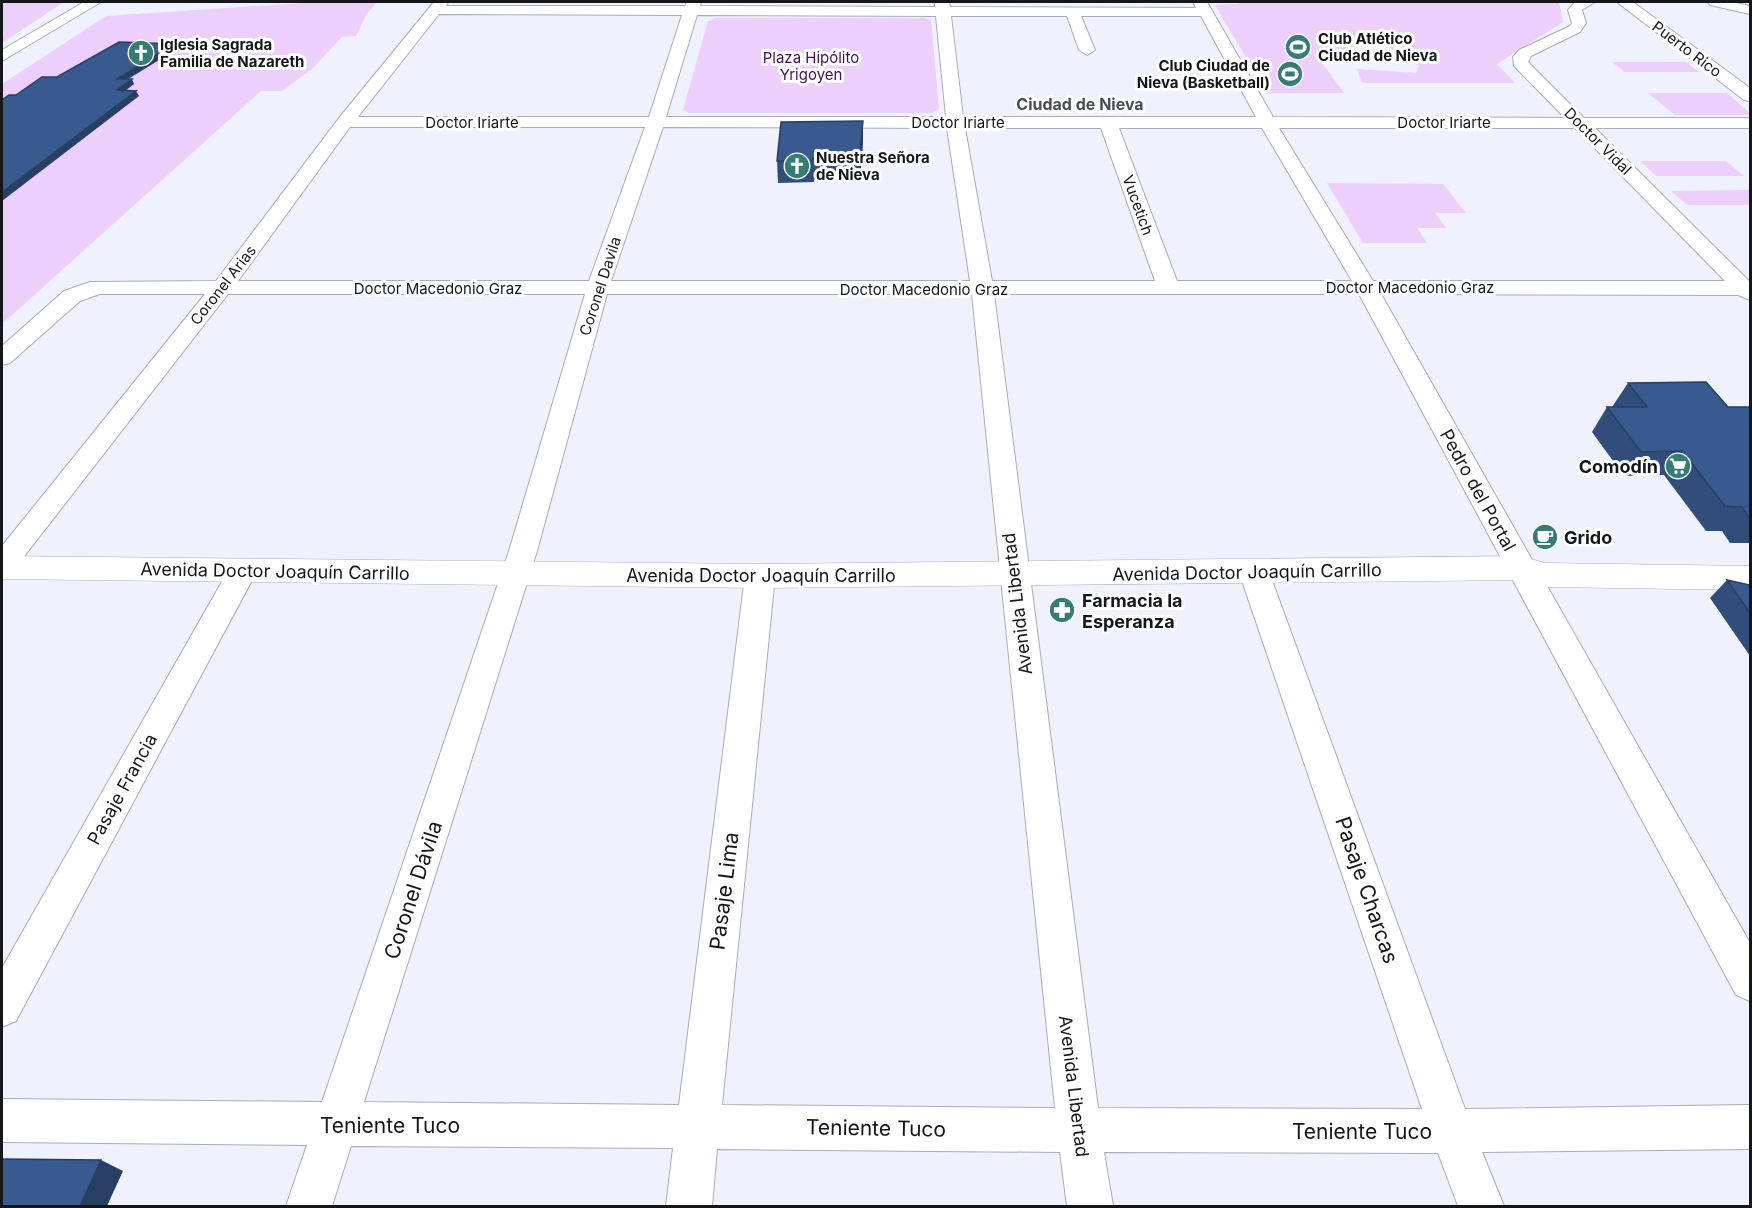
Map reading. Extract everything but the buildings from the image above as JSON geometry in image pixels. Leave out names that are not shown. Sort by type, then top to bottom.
[{"type":"main road","name":"Avenida Doctor Joaquín Carrillo","points":[[1521,568],[1536,561],[1750,563]]},
{"type":"main road","name":"Avenida Doctor Joaquín Carrillo","points":[[2,567],[760,576],[1521,568],[1545,575],[1750,578]]},
{"type":"street","points":[[2,56],[94,2]]},
{"type":"street","name":"Doctor Vidal","points":[[1588,2],[1581,3],[1575,10],[1579,23],[1575,29],[1521,57],[1521,63],[1748,290]]},
{"type":"street","name":"Puerto Rico","points":[[1624,2],[1750,96]]},
{"type":"street","points":[[1714,2],[1750,10]]},
{"type":"street","points":[[437,6],[942,6],[1072,11],[1203,7]]},
{"type":"street","name":"Coronel Arias","points":[[2,567],[222,287],[345,122],[437,6]]},
{"type":"street","name":"Coronel Davila","points":[[515,573],[597,289],[656,122],[692,6]]},
{"type":"street","name":"Avenida Libertad","points":[[942,6],[955,122],[982,289],[1079,1131],[1090,1206]]},
{"type":"street","name":"Pedro del Portal","points":[[1203,7],[1267,122],[1366,287],[1750,981]]},
{"type":"street","points":[[1072,11],[1087,50]]},
{"type":"street","name":"Doctor Iriarte","points":[[345,122],[1750,123]]},
{"type":"street","name":"Vucetich","points":[[1108,122],[1168,287]]},
{"type":"street","name":"Doctor Macedonio Graz","points":[[2,358],[72,296],[98,287],[597,289],[1366,287],[1748,290]]},
{"type":"street","name":"Pasaje Francia","points":[[2,1007],[242,571]]},
{"type":"street","name":"Pasaje Charcas","points":[[1254,572],[1451,1131],[1481,1206]]},
{"type":"street","name":"Coronel Dávila","points":[[309,1206],[515,573]]},
{"type":"street","name":"Pasaje Lima","points":[[689,1206],[760,576]]},
{"type":"street","name":"Teniente Tuco","points":[[2,1121],[336,1125],[697,1125],[1079,1131],[1451,1131],[1750,1127]]},
{"type":"green space","points":[[2,2],[64,2],[2,43]]},
{"type":"green space","points":[[318,2],[377,2],[366,15],[356,36],[342,37],[312,69],[282,91],[261,91],[2,324],[2,84],[106,16]]},
{"type":"green space","points":[[1237,2],[1559,2],[1563,22],[1497,64],[1515,83],[1362,83],[1357,69],[1416,73],[1419,65],[1402,60],[1384,41],[1362,44],[1340,52],[1315,53],[1344,93],[1267,93],[1215,5],[1238,4]]},
{"type":"green space","name":"Plaza Hipólito Yrigoyen","points":[[716,18],[925,18],[931,20],[939,109],[931,113],[689,113],[683,110],[708,21]]},
{"type":"green space","points":[[1612,62],[1686,62],[1699,72],[1625,72]]},
{"type":"green space","points":[[1648,93],[1727,93],[1750,113],[1748,115],[1675,115]]},
{"type":"green space","points":[[1640,161],[1726,161],[1744,176],[1656,176]]},
{"type":"green space","points":[[1327,183],[1443,184],[1466,213],[1435,213],[1446,228],[1417,228],[1427,243],[1363,243]]},
{"type":"green space","points":[[1750,190],[1750,205],[1687,205],[1671,191]]},
{"type":"place","name":"Club Atlético Ciudad de Nieva","points":[[1298,47]]},
{"type":"place","name":"Iglesia Sagrada Familia de Nazareth","points":[[141,53]]},
{"type":"place","name":"Club Ciudad de Nieva (Basketball)","points":[[1290,74]]},
{"type":"place","name":"Nuestra Señora de Nieva","points":[[797,166]]},
{"type":"place","name":"Comodín","points":[[1678,466]]},
{"type":"place","name":"Grido","points":[[1545,537]]},
{"type":"place","name":"Farmacia la Esperanza","points":[[1062,610]]},
{"type":"district","name":"Ciudad de Nieva","points":[[1080,104]]}]
